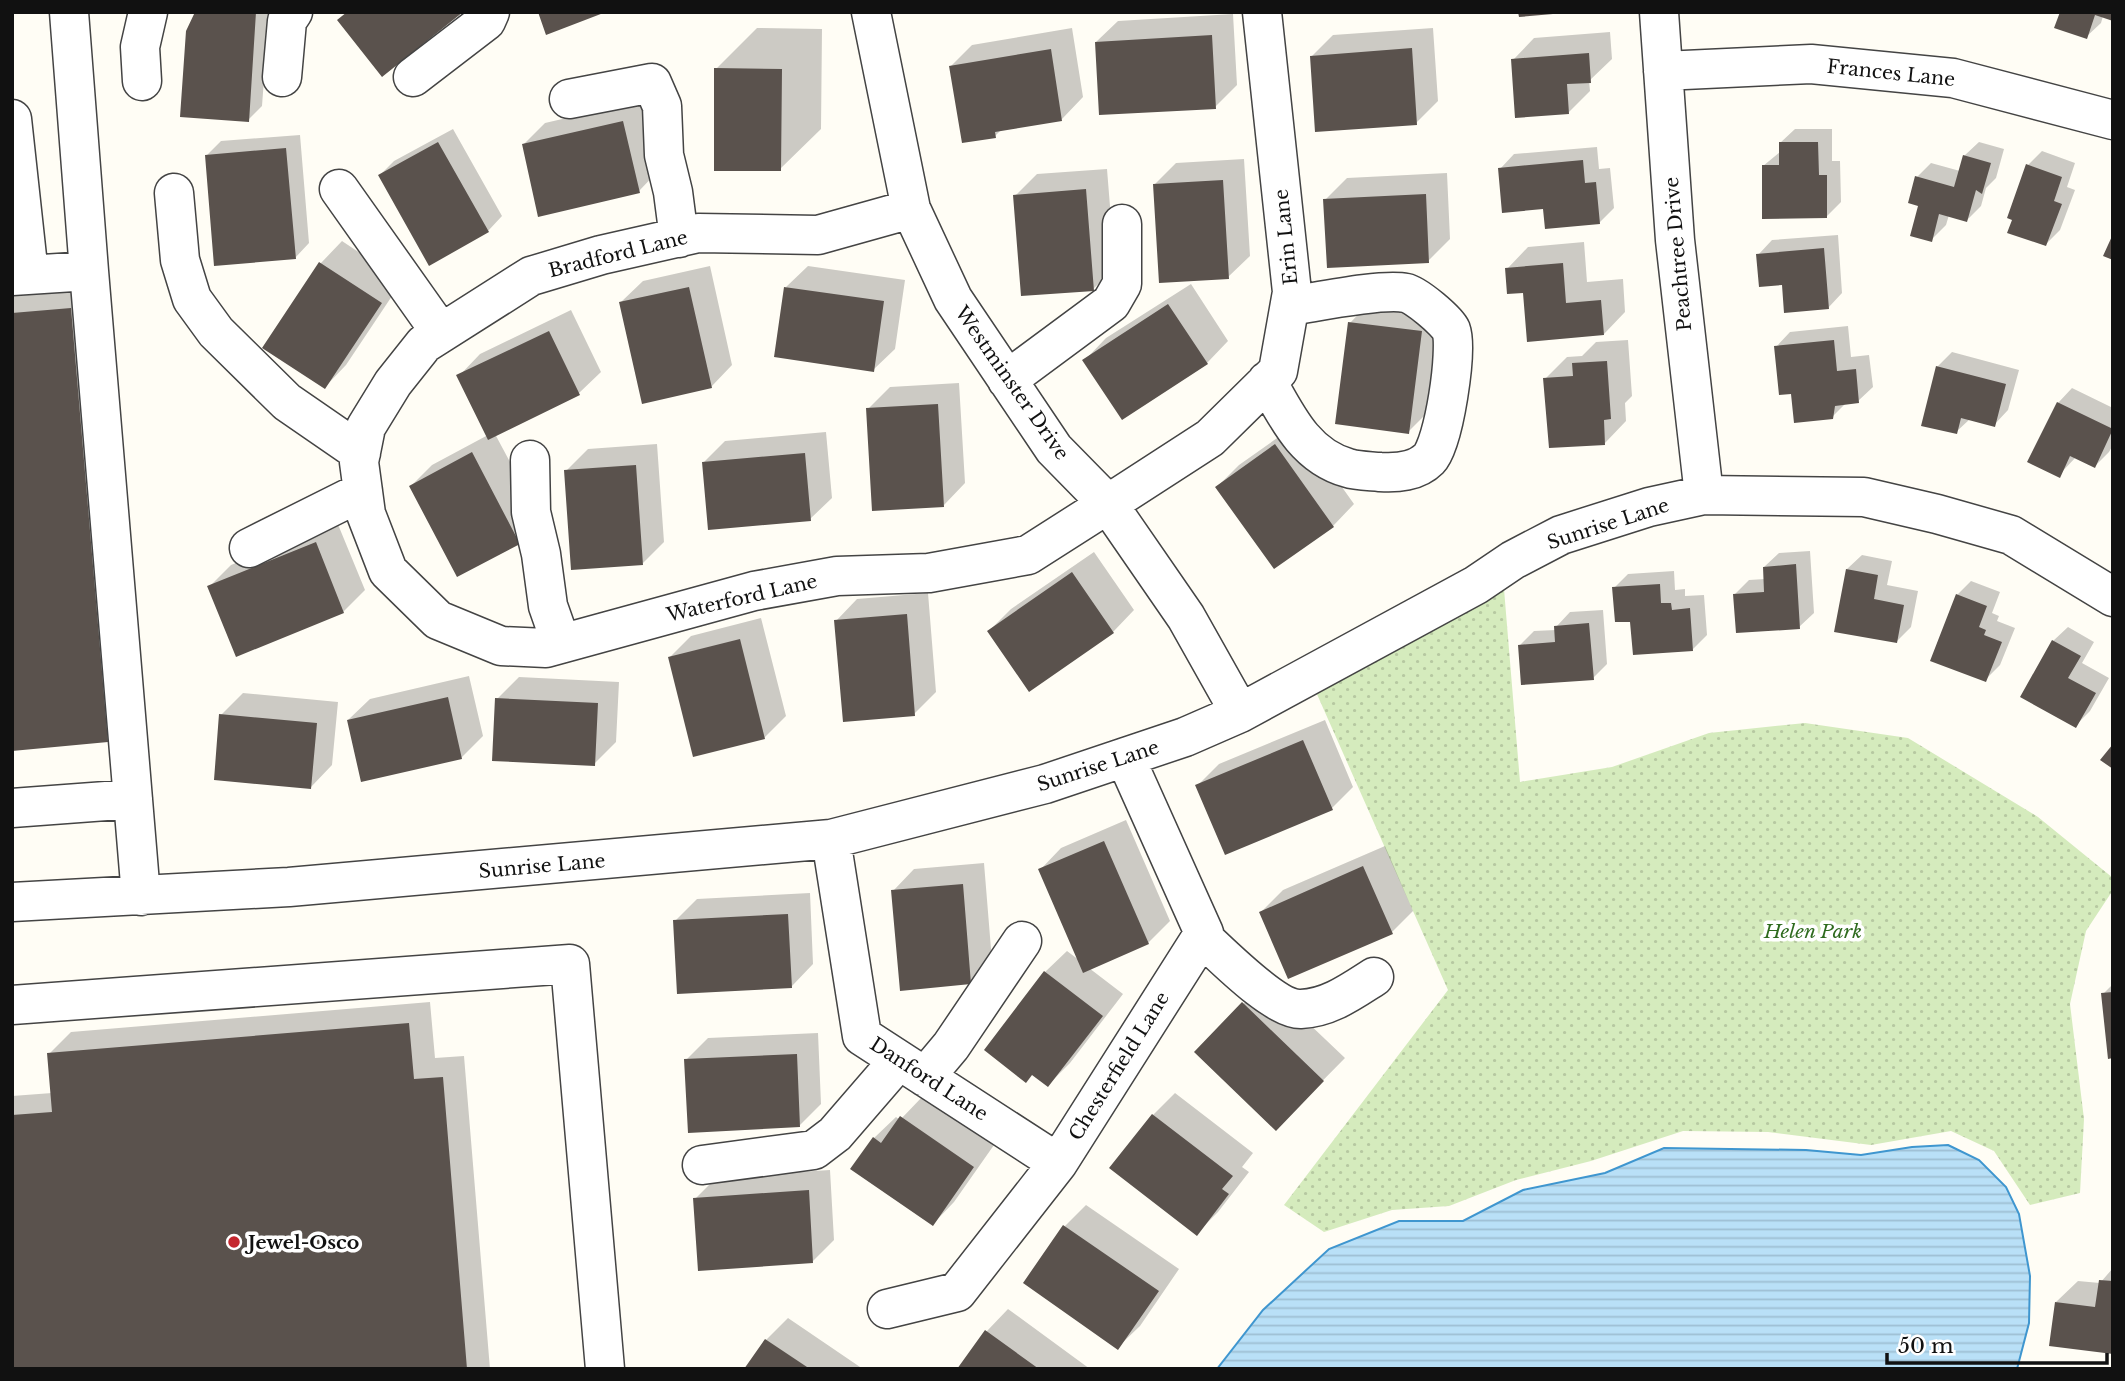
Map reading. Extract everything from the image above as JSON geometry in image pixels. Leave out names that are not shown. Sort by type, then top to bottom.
[{"type":"street","points":[[69,12],[141,896]]},
{"type":"street","points":[[142,81],[139,47],[148,12]]},
{"type":"street","points":[[282,77],[288,21],[293,12]]},
{"type":"street","points":[[413,77],[486,20],[490,12]]},
{"type":"street","name":"Westminster Drive","points":[[872,12],[911,209],[953,299],[1054,449],[1108,504],[1186,617],[1240,713]]},
{"type":"street","name":"Erin Lane","points":[[1108,504],[1210,438],[1278,371],[1293,292],[1262,12]]},
{"type":"street","name":"Peachtree Drive","points":[[1659,12],[1675,240],[1704,495]]},
{"type":"street","name":"Frances Lane","points":[[1663,71],[1811,64],[1953,78],[2113,121]]},
{"type":"street","points":[[569,99],[652,83],[662,106],[664,155],[673,192],[679,238]]},
{"type":"street","points":[[12,119],[20,275],[89,271]]},
{"type":"street","points":[[339,190],[441,333]]},
{"type":"street","points":[[174,193],[180,260],[192,299],[216,332],[287,402],[361,453]]},
{"type":"street","name":"Bradford Lane","points":[[388,571],[366,514],[359,462],[366,427],[393,383],[424,344],[531,276],[601,255],[698,233],[818,235],[911,209]]},
{"type":"street","points":[[1007,380],[1111,303],[1122,284],[1122,224]]},
{"type":"street","points":[[1267,381],[1293,429],[1321,455],[1348,468],[1392,473],[1416,469],[1431,457],[1441,438],[1454,347],[1450,328],[1429,308],[1408,293],[1384,293],[1290,306]]},
{"type":"street","points":[[530,460],[531,512],[541,554],[548,606],[561,643]]},
{"type":"street","points":[[249,548],[363,491]]},
{"type":"street","name":"Sunrise Lane","points":[[12,902],[289,887],[831,839],[1033,787],[1185,737],[1240,713],[1476,585],[1513,560],[1561,535],[1649,507],[1704,495],[1864,497],[1937,514],[2011,535],[2113,597]]},
{"type":"street","name":"Waterford Lane","points":[[388,571],[438,620],[501,646],[546,648],[754,591],[837,576],[929,573],[1028,555],[1108,504]]},
{"type":"street","points":[[1125,757],[1204,933],[1201,936],[1260,989],[1298,1009],[1339,999],[1374,977]]},
{"type":"street","points":[[12,808],[133,800]]},
{"type":"street","name":"Danford Lane","points":[[831,839],[862,1036],[1058,1163]]},
{"type":"street","name":"Chesterfield Lane","points":[[887,1309],[957,1292],[1058,1163],[1201,936]]},
{"type":"street","points":[[702,1165],[814,1150],[912,1068],[951,1046],[1022,941]]},
{"type":"street","points":[[12,1005],[570,964],[605,1369]]},
{"type":"green space","name":"Helen Park","points":[[1504,589],[1520,782],[1612,767],[1709,733],[1805,723],[1908,738],[2038,817],[2113,878],[2113,890],[2086,931],[2070,1004],[2084,1119],[2080,1193],[2030,1205],[1994,1151],[1951,1131],[1871,1145],[1768,1132],[1683,1131],[1591,1161],[1516,1180],[1449,1206],[1392,1210],[1324,1232],[1284,1205],[1448,990],[1316,692]]},
{"type":"water","points":[[1948,1145],[1979,1160],[2006,1187],[2019,1214],[2030,1276],[2029,1323],[2017,1369],[1217,1369],[1263,1310],[1329,1249],[1399,1221],[1463,1221],[1523,1190],[1605,1173],[1664,1148],[1806,1150],[1861,1155],[1912,1147]]},
{"type":"building","points":[[195,12],[256,12],[249,122],[180,117],[186,31]]},
{"type":"building","points":[[347,12],[463,12],[382,77],[337,20]]},
{"type":"building","points":[[538,12],[606,12],[546,35]]},
{"type":"building","points":[[1518,12],[1553,12],[1553,14],[1519,17]]},
{"type":"building","points":[[2060,12],[2113,12],[2113,21],[2095,15],[2087,39],[2054,28]]},
{"type":"building","points":[[1212,35],[1216,109],[1099,115],[1095,42]]},
{"type":"building","points":[[1412,48],[1417,125],[1315,132],[1310,56]]},
{"type":"building","points":[[1051,49],[1062,121],[995,132],[996,138],[962,143],[949,66]]},
{"type":"building","points":[[1589,53],[1591,83],[1567,84],[1569,114],[1515,118],[1511,59]]},
{"type":"building","points":[[714,68],[782,69],[781,171],[714,171]]},
{"type":"building","points":[[623,121],[640,193],[538,217],[522,144]]},
{"type":"building","points":[[438,142],[489,232],[429,266],[378,175]]},
{"type":"building","points":[[1779,142],[1818,142],[1819,175],[1827,175],[1827,218],[1762,219],[1762,165],[1779,165]]},
{"type":"building","points":[[286,148],[296,259],[214,266],[205,155]]},
{"type":"building","points":[[1963,155],[1991,163],[1982,194],[1976,190],[1967,222],[1939,214],[1932,242],[1910,236],[1918,206],[1908,203],[1915,176],[1954,187]]},
{"type":"building","points":[[1583,160],[1585,183],[1596,182],[1600,224],[1545,229],[1543,209],[1502,213],[1498,168]]},
{"type":"building","points":[[2026,164],[2062,177],[2054,201],[2062,204],[2046,246],[2007,233],[2012,220],[2007,218]]},
{"type":"building","points":[[1223,180],[1229,279],[1159,283],[1153,184]]},
{"type":"building","points":[[1086,189],[1094,291],[1021,296],[1013,195]]},
{"type":"building","points":[[1426,194],[1429,263],[1327,268],[1323,199]]},
{"type":"building","points":[[2113,234],[2113,260],[2103,256]]},
{"type":"building","points":[[1824,248],[1829,309],[1784,313],[1782,285],[1759,287],[1756,254]]},
{"type":"building","points":[[319,262],[382,303],[325,389],[262,348]]},
{"type":"building","points":[[1563,263],[1566,303],[1601,300],[1604,335],[1527,342],[1523,293],[1507,294],[1505,268]]},
{"type":"building","points":[[689,287],[712,388],[642,404],[619,302]]},
{"type":"building","points":[[784,287],[884,301],[874,372],[774,357]]},
{"type":"building","points":[[1168,304],[1208,364],[1122,420],[1082,360]]},
{"type":"building","points":[[71,308],[108,742],[12,751],[12,313]]},
{"type":"building","points":[[1348,322],[1422,331],[1409,434],[1335,424]]},
{"type":"building","points":[[549,331],[580,395],[488,440],[456,375]]},
{"type":"building","points":[[1834,340],[1837,371],[1856,369],[1859,403],[1835,406],[1833,419],[1794,423],[1791,394],[1779,395],[1774,346]]},
{"type":"building","points":[[1607,361],[1611,419],[1604,420],[1605,445],[1549,448],[1543,378],[1573,376],[1572,363]]},
{"type":"building","points":[[1936,366],[2006,384],[1995,427],[1961,418],[1957,434],[1921,426]]},
{"type":"building","points":[[2057,402],[2113,429],[2095,468],[2070,456],[2060,478],[2027,462]]},
{"type":"building","points":[[938,404],[944,507],[872,511],[866,408]]},
{"type":"building","points":[[1275,444],[1334,527],[1274,569],[1215,487]]},
{"type":"building","points":[[472,452],[520,544],[457,577],[409,486]]},
{"type":"building","points":[[805,453],[811,521],[708,530],[702,462]]},
{"type":"building","points":[[636,465],[643,565],[571,570],[564,470]]},
{"type":"building","points":[[316,542],[344,613],[236,657],[207,586]]},
{"type":"building","points":[[1796,564],[1800,629],[1736,633],[1733,594],[1764,592],[1763,567]]},
{"type":"building","points":[[1846,569],[1878,575],[1874,599],[1904,605],[1897,643],[1834,632]]},
{"type":"building","points":[[1072,572],[1114,633],[1029,692],[987,631]]},
{"type":"building","points":[[1660,584],[1661,603],[1671,603],[1672,610],[1690,608],[1693,651],[1633,655],[1630,622],[1615,622],[1612,587]]},
{"type":"building","points":[[1956,594],[1987,606],[1979,627],[1986,630],[1984,635],[2002,642],[1986,682],[1930,661]]},
{"type":"building","points":[[907,614],[915,716],[843,722],[834,620]]},
{"type":"building","points":[[1589,623],[1594,680],[1521,685],[1518,645],[1555,642],[1554,626]]},
{"type":"building","points":[[740,639],[765,739],[693,757],[668,657]]},
{"type":"building","points":[[2052,640],[2081,656],[2068,678],[2096,693],[2076,728],[2020,697]]},
{"type":"building","points":[[448,697],[462,759],[361,782],[347,720]]},
{"type":"building","points":[[495,698],[598,703],[595,766],[492,761]]},
{"type":"building","points":[[219,714],[317,723],[311,789],[214,780]]},
{"type":"building","points":[[1303,740],[1333,810],[1225,855],[1195,785]]},
{"type":"building","points":[[2113,744],[2113,769],[2100,760]]},
{"type":"building","points":[[1104,841],[1149,944],[1083,973],[1038,869]]},
{"type":"building","points":[[1363,866],[1393,934],[1288,979],[1259,912]]},
{"type":"building","points":[[963,884],[971,984],[900,991],[891,890]]},
{"type":"building","points":[[788,914],[792,988],[677,994],[673,920]]},
{"type":"building","points":[[1044,971],[1103,1016],[1048,1087],[1032,1075],[1026,1083],[984,1050]]},
{"type":"building","points":[[2113,992],[2113,1058],[2108,1059],[2101,993]]},
{"type":"building","points":[[1242,1002],[1324,1081],[1276,1131],[1194,1052]]},
{"type":"building","name":"Jewel-Osco","points":[[409,1023],[414,1079],[443,1077],[467,1369],[12,1369],[12,1115],[52,1112],[47,1053]]},
{"type":"building","points":[[797,1054],[800,1127],[688,1133],[684,1059]]},
{"type":"building","points":[[1152,1114],[1233,1176],[1222,1189],[1229,1194],[1197,1236],[1109,1168]]},
{"type":"building","points":[[900,1116],[974,1167],[933,1226],[850,1169],[873,1137],[881,1143]]},
{"type":"building","points":[[809,1190],[813,1263],[698,1271],[693,1198]]},
{"type":"building","points":[[1063,1225],[1159,1291],[1118,1350],[1023,1283]]},
{"type":"building","points":[[2099,1280],[2113,1281],[2113,1354],[2049,1346],[2055,1302],[2095,1307]]},
{"type":"building","points":[[985,1330],[1039,1369],[957,1369]]},
{"type":"building","points":[[765,1339],[810,1369],[744,1369]]},
{"type":"place","name":"Jewel-Osco","points":[[234,1242]]}]
